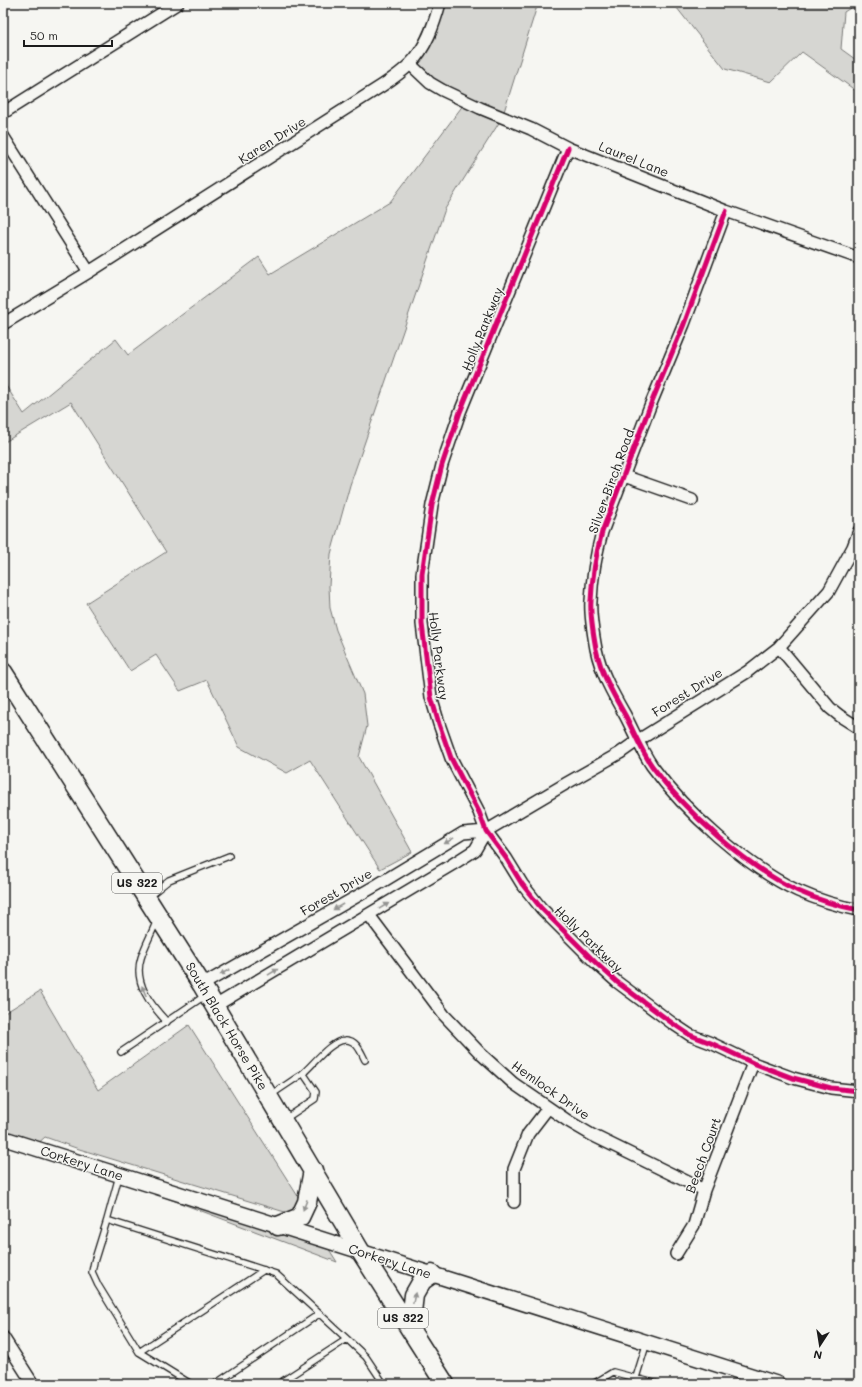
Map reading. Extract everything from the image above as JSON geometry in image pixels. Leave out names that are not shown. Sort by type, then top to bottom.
[{"type":"highway","name":"South Black Horse Pike","points":[[3,672],[208,995],[361,1252],[410,1329],[441,1382]]},
{"type":"highway","points":[[278,1226],[300,1217],[307,1202],[313,1170]]},
{"type":"highway","points":[[410,1329],[414,1295],[422,1281],[432,1274]]},
{"type":"street","points":[[3,113],[178,3]]},
{"type":"street","name":"Karen Drive","points":[[3,324],[89,272],[362,100],[383,85],[410,64],[428,37],[440,3]]},
{"type":"street","name":"Laurel Lane","points":[[410,64],[430,83],[442,90],[480,108],[531,129],[568,148],[726,211],[859,258]]},
{"type":"street","points":[[3,136],[89,272]]},
{"type":"street","name":"Holly Parkway","points":[[568,148],[451,438],[435,492],[422,574],[422,624],[431,697],[445,743],[451,758],[479,812],[486,831],[506,858],[531,897],[617,982],[640,1001],[690,1035],[711,1043],[753,1063],[793,1078],[831,1088],[859,1091]]},
{"type":"street","name":"Silver Birch Road","points":[[726,211],[684,324],[650,406],[602,532],[598,548],[590,602],[596,649],[606,680],[637,741],[653,766],[679,797],[718,836],[774,878],[798,891],[824,901],[859,910]]},
{"type":"street","points":[[624,476],[692,500]]},
{"type":"street","name":"Forest Drive","points":[[208,995],[377,884],[463,833],[486,831],[620,753],[747,672],[779,647],[829,591],[856,548],[859,531]]},
{"type":"street","points":[[779,647],[830,708],[859,728]]},
{"type":"street","name":"Forest Drive","points":[[208,995],[369,915],[475,850],[486,831]]},
{"type":"street","name":"Hemlock Drive","points":[[369,915],[427,993],[458,1030],[482,1055],[513,1083],[548,1108],[592,1135],[704,1190]]},
{"type":"street","name":"Beech Court","points":[[676,1254],[694,1225],[704,1190],[753,1063]]},
{"type":"street","points":[[514,1202],[514,1169],[528,1134],[548,1108]]},
{"type":"street","name":"Corkery Lane","points":[[3,1138],[778,1384]]},
{"type":"street","points":[[3,1338],[33,1384]]},
{"type":"lane","points":[[146,897],[169,880],[229,856]]},
{"type":"lane","points":[[159,917],[140,959],[139,976],[147,998],[167,1022]]},
{"type":"lane","points":[[121,1052],[208,995]]},
{"type":"lane","points":[[269,1096],[303,1073],[334,1043],[345,1040],[351,1041],[356,1045],[365,1060]]},
{"type":"lane","points":[[283,1120],[315,1099],[316,1092],[303,1073]]},
{"type":"lane","points":[[120,1175],[92,1272],[98,1285],[139,1352],[191,1384]]},
{"type":"lane","points":[[106,1220],[276,1274],[366,1358],[384,1384]]},
{"type":"lane","points":[[139,1352],[264,1270]]},
{"type":"lane","points":[[215,1384],[319,1314]]},
{"type":"lane","points":[[278,1384],[347,1339]]},
{"type":"lane","points":[[635,1381],[647,1342]]},
{"type":"lane","points":[[593,1384],[613,1372],[635,1381],[658,1384]]},
{"type":"shaded area","points":[[437,3],[538,3],[502,118],[445,209],[350,485],[331,554],[329,586],[330,608],[336,630],[363,694],[367,726],[359,757],[412,852],[380,869],[310,760],[287,773],[239,747],[207,680],[180,691],[156,655],[130,671],[86,603],[166,552],[71,402],[3,443],[3,381],[24,414],[116,339],[128,355],[259,257],[270,274],[390,202],[467,100],[414,71]]},
{"type":"shaded area","points":[[673,3],[858,3],[844,12],[841,49],[859,62],[859,93],[802,52],[771,82],[725,69]]},
{"type":"shaded area","points":[[40,991],[98,1090],[189,1025],[299,1198],[296,1207],[288,1213],[76,1148],[45,1137],[35,1146],[320,1235],[337,1262],[10,1139],[3,1128],[3,1014]]},
{"type":"cycle path","points":[[568,148],[460,412],[442,465],[432,505],[422,574],[422,624],[431,697],[439,724],[451,758],[479,812],[486,831],[506,858],[522,884],[541,908],[617,982],[690,1035],[711,1043],[753,1063],[793,1078],[831,1088],[859,1091]]},
{"type":"cycle path","points":[[726,211],[684,324],[650,406],[602,532],[592,584],[591,601],[596,649],[608,683],[648,760],[666,784],[699,819],[738,853],[778,881],[813,897],[836,905],[859,910]]}]
